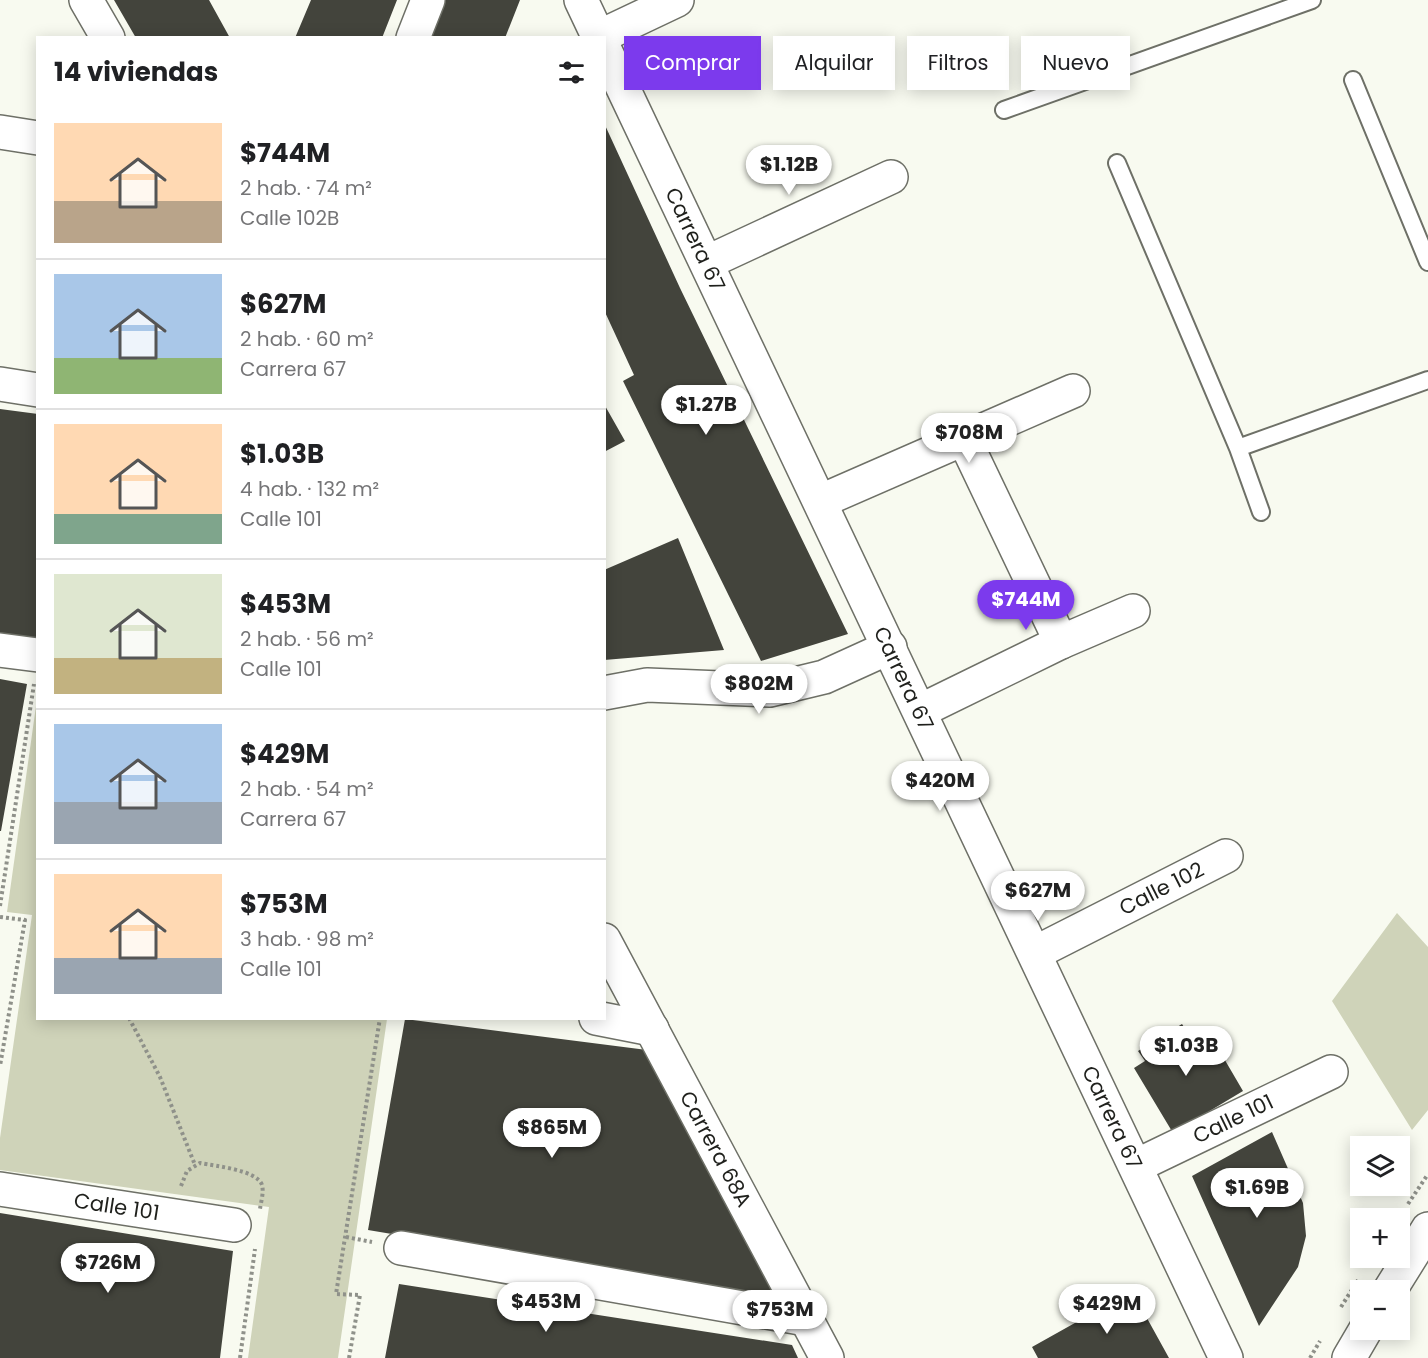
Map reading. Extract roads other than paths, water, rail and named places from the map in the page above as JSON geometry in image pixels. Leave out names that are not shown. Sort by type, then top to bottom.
[{"type":"street","points":[[86,0],[107,36]]},
{"type":"street","points":[[414,36],[428,0]]},
{"type":"street","name":"Carrera 67","points":[[581,0],[599,36]]},
{"type":"street","points":[[606,38],[677,0]]},
{"type":"street","name":"Carrera 67","points":[[606,51],[1226,1352]]},
{"type":"street","points":[[0,132],[36,138]]},
{"type":"street","points":[[708,262],[891,177]]},
{"type":"street","points":[[0,384],[36,390]]},
{"type":"street","points":[[821,501],[1072,391]]},
{"type":"street","points":[[964,439],[1060,642]]},
{"type":"street","points":[[920,711],[1060,642],[1133,611]]},
{"type":"street","points":[[606,693],[646,685],[770,690],[824,677],[890,647]]},
{"type":"street","points":[[0,650],[36,665]]},
{"type":"street","name":"Calle 102","points":[[1035,953],[1226,856]]},
{"type":"street","name":"Carrera 68A","points":[[606,944],[827,1358]]},
{"type":"street","points":[[606,1020],[652,1029]]},
{"type":"street","name":"Calle 101","points":[[1136,1167],[1331,1072]]},
{"type":"street","name":"Calle 101","points":[[0,1190],[234,1225]]},
{"type":"street","points":[[1394,1280],[1416,1220]]},
{"type":"street","points":[[402,1248],[806,1318]]},
{"type":"street","points":[[1349,1358],[1360,1340]]},
{"type":"lane","points":[[1004,110],[1312,0]]},
{"type":"lane","points":[[1353,80],[1426,253]]},
{"type":"lane","points":[[1117,163],[1238,448],[1261,512]]},
{"type":"lane","points":[[1238,448],[1428,380]]}]
